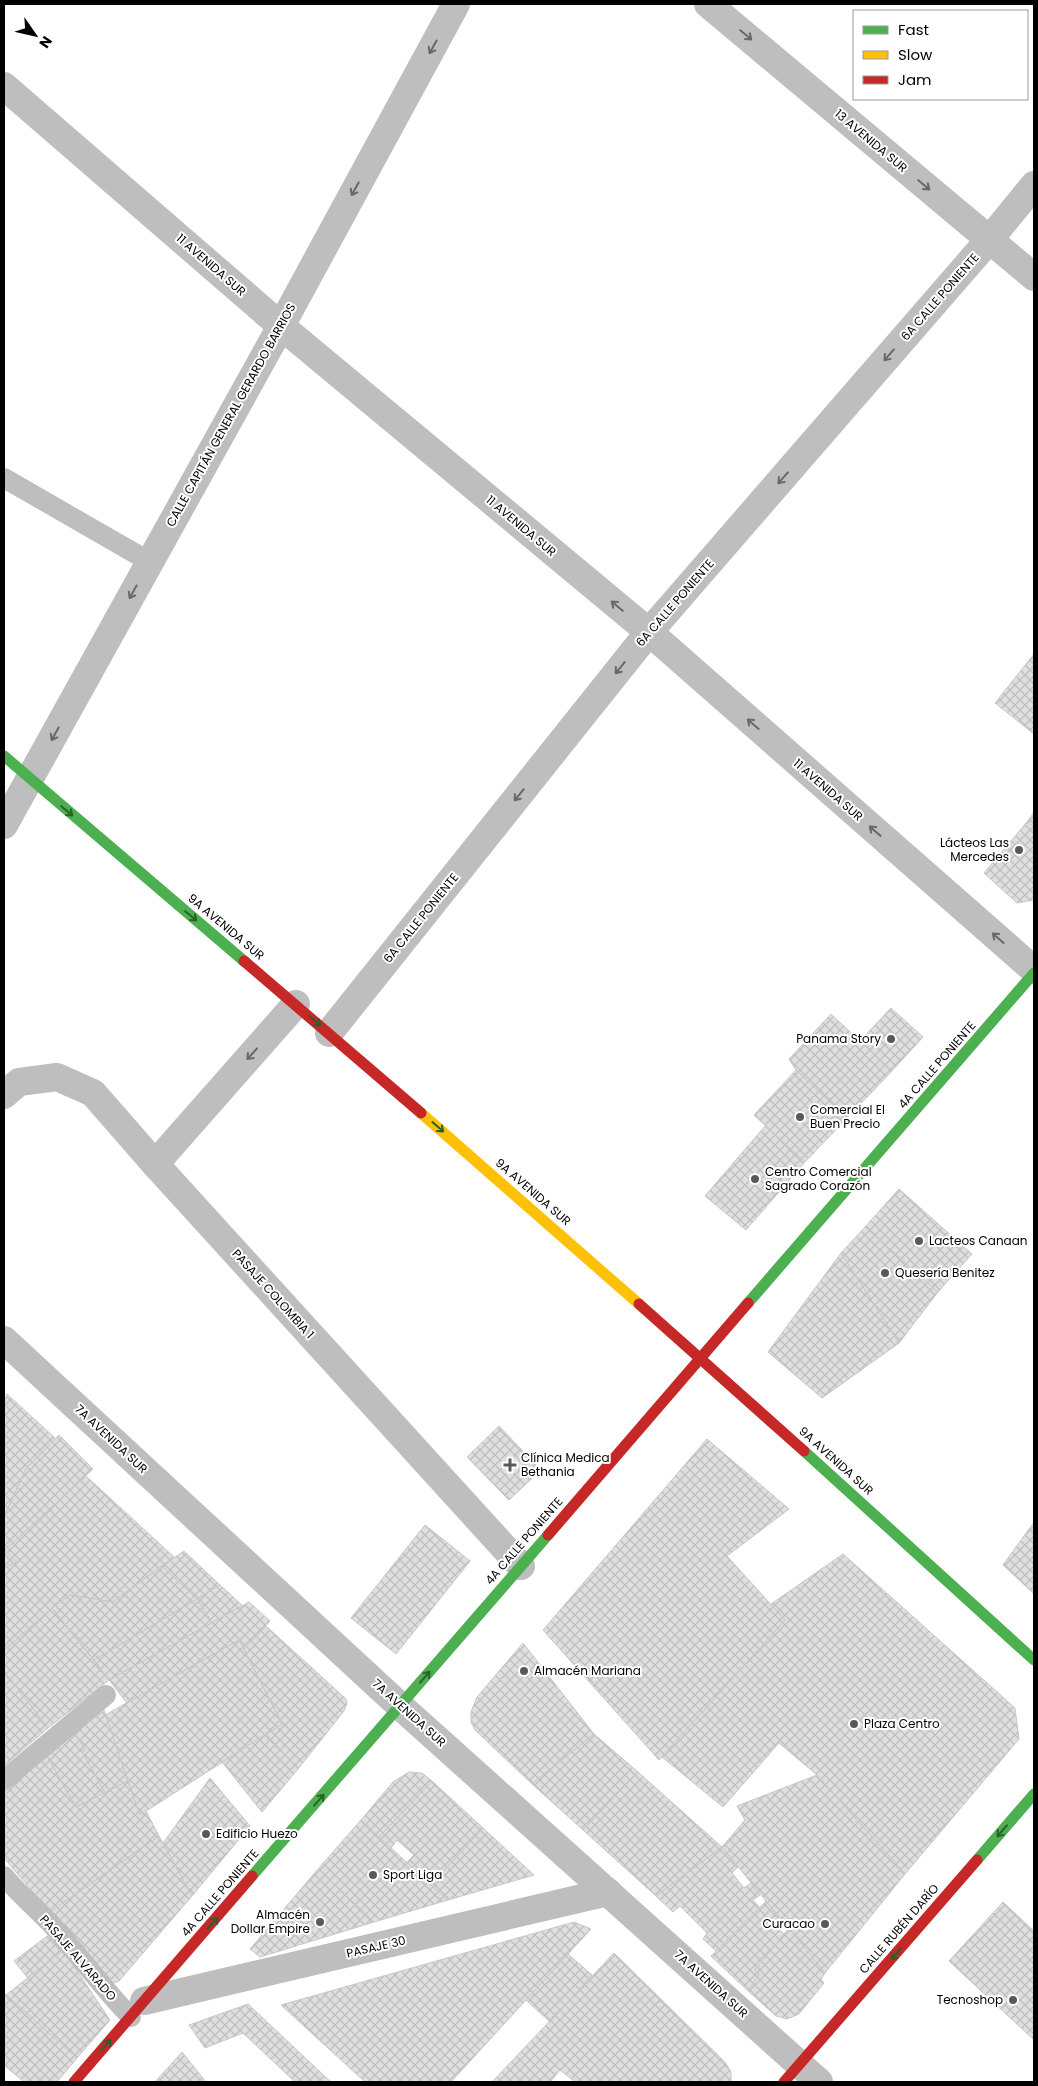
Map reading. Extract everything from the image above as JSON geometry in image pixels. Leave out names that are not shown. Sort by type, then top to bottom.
[{"type":"street","name":"CALLE CAPITÁN GENERAL GERARDO BARRIOS","points":[[4,825],[281,326],[456,4]]},
{"type":"street","name":"13 AVENIDA SUR","points":[[708,4],[1034,278]]},
{"type":"street","name":"11 AVENIDA SUR","points":[[4,86],[281,326],[649,632],[1034,972]]},
{"type":"street","name":"6A CALLE PONIENTE","points":[[330,1033],[649,632],[989,240],[1034,184]]},
{"type":"street","name":"9A AVENIDA SUR","points":[[4,756],[330,1033],[701,1358],[1034,1660]]},
{"type":"street","name":"4A CALLE PONIENTE","points":[[74,2082],[1034,972]]},
{"type":"street","points":[[155,1164],[296,1004]]},
{"type":"street","name":"PASAJE COLOMBIA 1","points":[[4,1095],[19,1082],[57,1077],[93,1093],[155,1164],[521,1566]]},
{"type":"street","name":"7A AVENIDA SUR","points":[[4,1340],[400,1706],[608,1892],[801,2076]]},
{"type":"street","name":"CALLE RUBÉN DARÍO","points":[[801,2076],[1034,1794]]},
{"type":"street","name":"PASAJE 30","points":[[138,2009],[608,1892]]},
{"type":"lane","points":[[4,478],[150,562]]},
{"type":"lane","points":[[4,1780],[106,1695]]},
{"type":"lane","name":"PASAJE ALVARADO","points":[[4,1876],[18,1894],[50,1923],[114,2000],[138,2009]]},
{"type":"building","points":[[1034,654],[1034,734],[995,703]]},
{"type":"building","points":[[1034,812],[1034,827],[1027,822]]},
{"type":"building","name":"Lácteos Las Mercedes","points":[[1027,822],[1034,827],[1034,900],[1017,903],[984,873]]},
{"type":"building","name":"Panama Story","points":[[891,1008],[923,1037],[892,1071],[860,1041]]},
{"type":"building","points":[[831,1014],[892,1071],[847,1118],[796,1070],[789,1059]]},
{"type":"building","name":"Comercial El Buen Precio","points":[[796,1070],[847,1118],[805,1162],[754,1115]]},
{"type":"building","name":"Centro Comercial Sagrado Corazón","points":[[765,1126],[805,1162],[746,1230],[705,1196]]},
{"type":"building","name":"Lacteos Canaan","points":[[899,1189],[972,1254],[938,1292],[865,1227]]},
{"type":"building","name":"Quesería Benitez","points":[[865,1227],[938,1292],[899,1343],[841,1253]]},
{"type":"building","points":[[841,1253],[899,1343],[822,1398],[768,1352]]},
{"type":"building","points":[[7,1394],[55,1438],[26,1469],[4,1517],[4,1403]]},
{"type":"building","points":[[499,1426],[541,1470],[509,1500],[467,1457]]},
{"type":"building","points":[[59,1435],[93,1469],[5,1550],[17,1562],[4,1568],[4,1517],[26,1469]]},
{"type":"building","points":[[707,1439],[789,1509],[727,1556],[785,1620],[659,1760],[543,1630]]},
{"type":"building","points":[[86,1476],[174,1557],[113,1602],[70,1595],[52,1608],[4,1651],[4,1568],[17,1562],[5,1550]]},
{"type":"building","points":[[1034,1522],[1034,1594],[1003,1565]]},
{"type":"building","points":[[425,1525],[470,1561],[396,1654],[351,1618]]},
{"type":"building","points":[[184,1551],[220,1585],[197,1599],[162,1566]]},
{"type":"building","name":"Plaza Centro","points":[[843,1554],[1015,1708],[1019,1739],[905,1874],[817,1775],[779,1743],[723,1807],[662,1757],[785,1620],[771,1604]]},
{"type":"building","points":[[162,1566],[197,1599],[94,1660],[52,1608],[70,1595],[113,1602]]},
{"type":"building","points":[[220,1585],[243,1606],[212,1623],[197,1599]]},
{"type":"building","points":[[197,1599],[212,1623],[109,1680],[94,1660]]},
{"type":"building","points":[[249,1602],[270,1621],[244,1649],[239,1640],[127,1703],[109,1680]]},
{"type":"building","points":[[52,1608],[109,1680],[48,1728],[4,1671],[4,1651]]},
{"type":"building","points":[[266,1626],[346,1699],[347,1703],[344,1711],[298,1769],[266,1734],[282,1724],[244,1649]]},
{"type":"building","points":[[239,1640],[282,1724],[140,1815],[105,1715]]},
{"type":"building","points":[[523,1643],[594,1734],[532,1784],[475,1730],[471,1722],[471,1712],[477,1697]]},
{"type":"building","points":[[4,1671],[48,1728],[4,1766]]},
{"type":"building","points":[[104,1710],[128,1781],[105,1793],[82,1751],[85,1750],[75,1733]]},
{"type":"building","points":[[75,1733],[85,1750],[82,1751],[105,1793],[76,1807],[47,1756]]},
{"type":"building","points":[[266,1734],[298,1769],[262,1812],[222,1762]]},
{"type":"building","points":[[594,1734],[638,1772],[583,1830],[532,1784]]},
{"type":"building","points":[[47,1756],[76,1807],[128,1781],[140,1815],[146,1811],[159,1836],[50,1912],[4,1858],[4,1792]]},
{"type":"building","points":[[409,1772],[422,1773],[432,1781],[379,1837],[361,1820],[393,1782]]},
{"type":"building","points":[[638,1772],[722,1847],[656,1896],[583,1830]]},
{"type":"building","name":"Curacao","points":[[817,1775],[905,1874],[825,1973],[722,1847],[745,1820],[737,1806]]},
{"type":"building","name":"Edificio Huezo","points":[[210,1778],[250,1826],[192,1896],[163,1843]]},
{"type":"building","points":[[432,1781],[483,1828],[431,1885],[407,1862],[414,1855],[397,1840],[391,1848],[379,1837]]},
{"type":"building","points":[[361,1820],[448,1900],[374,1922],[318,1869]]},
{"type":"building","points":[[483,1828],[534,1875],[448,1900],[431,1885]]},
{"type":"building","points":[[159,1836],[192,1896],[119,1981],[114,1983],[50,1912]]},
{"type":"building","points":[[722,1847],[738,1867],[732,1873],[744,1888],[751,1883],[760,1895],[753,1900],[760,1908],[716,1951],[703,1939],[707,1933],[680,1906],[673,1912],[656,1896]]},
{"type":"building","points":[[318,1869],[374,1922],[260,1957],[250,1949]]},
{"type":"building","points":[[766,1901],[779,1917],[773,1924],[784,1934],[755,1970],[759,1975],[748,1991],[711,1956]]},
{"type":"building","name":"Tecnoshop","points":[[1003,1902],[1034,1931],[1034,2040],[949,1961]]},
{"type":"building","points":[[574,1922],[591,1929],[451,2082],[365,2082],[281,2005]]},
{"type":"building","points":[[789,1928],[825,1973],[821,1979],[824,1983],[799,2014],[787,2019],[776,2016],[748,1991],[759,1975],[755,1970]]},
{"type":"building","points":[[50,1934],[63,1950],[28,1978],[14,1961]]},
{"type":"building","points":[[63,1950],[110,2020],[77,2058],[6,1995]]},
{"type":"building","points":[[614,1953],[725,2062],[731,2072],[731,2082],[575,2082],[560,2070],[550,2082],[492,2082]]},
{"type":"building","points":[[568,1954],[592,1975],[550,2022],[526,2000]]},
{"type":"building","points":[[4,1993],[77,2058],[57,2082],[24,2082],[4,2065]]},
{"type":"building","points":[[248,2004],[331,2082],[295,2082],[243,2033],[205,2048],[189,2025]]},
{"type":"building","points":[[182,2052],[206,2082],[155,2082]]},
{"type":"traffic: fast","points":[[4,756],[244,961]]},
{"type":"traffic: fast","points":[[748,1303],[1034,973]]},
{"type":"traffic: fast","points":[[804,1451],[1034,1660]]},
{"type":"traffic: fast","points":[[252,1876],[548,1535]]},
{"type":"traffic: fast","points":[[977,1860],[1034,1794]]},
{"type":"traffic: slow","points":[[421,1113],[639,1304]]},
{"type":"traffic: jam","points":[[244,961],[421,1113]]},
{"type":"traffic: jam","points":[[548,1535],[748,1303]]},
{"type":"traffic: jam","points":[[639,1304],[804,1451]]},
{"type":"traffic: jam","points":[[784,2082],[977,1860]]},
{"type":"traffic: jam","points":[[74,2082],[252,1876]]},
{"type":"place","name":"Lácteos Las Mercedes","points":[[1019,850]]},
{"type":"place","name":"Panama Story","points":[[891,1039]]},
{"type":"place","name":"Comercial El Buen Precio","points":[[800,1117]]},
{"type":"place","name":"Centro Comercial Sagrado Corazón","points":[[755,1179]]},
{"type":"place","name":"Lacteos Canaan","points":[[919,1241]]},
{"type":"place","name":"Quesería Benitez","points":[[885,1273]]},
{"type":"place","name":"Clínica Medica Bethania","points":[[510,1465]]},
{"type":"place","name":"Almacén Mariana","points":[[524,1671]]},
{"type":"place","name":"Plaza Centro","points":[[854,1724]]},
{"type":"place","name":"Edificio Huezo","points":[[206,1834]]},
{"type":"place","name":"Sport Liga","points":[[373,1875]]},
{"type":"place","name":"Almacén Dollar Empire","points":[[320,1922]]},
{"type":"place","name":"Curacao","points":[[825,1924]]},
{"type":"place","name":"Tecnoshop","points":[[1013,2000]]}]
